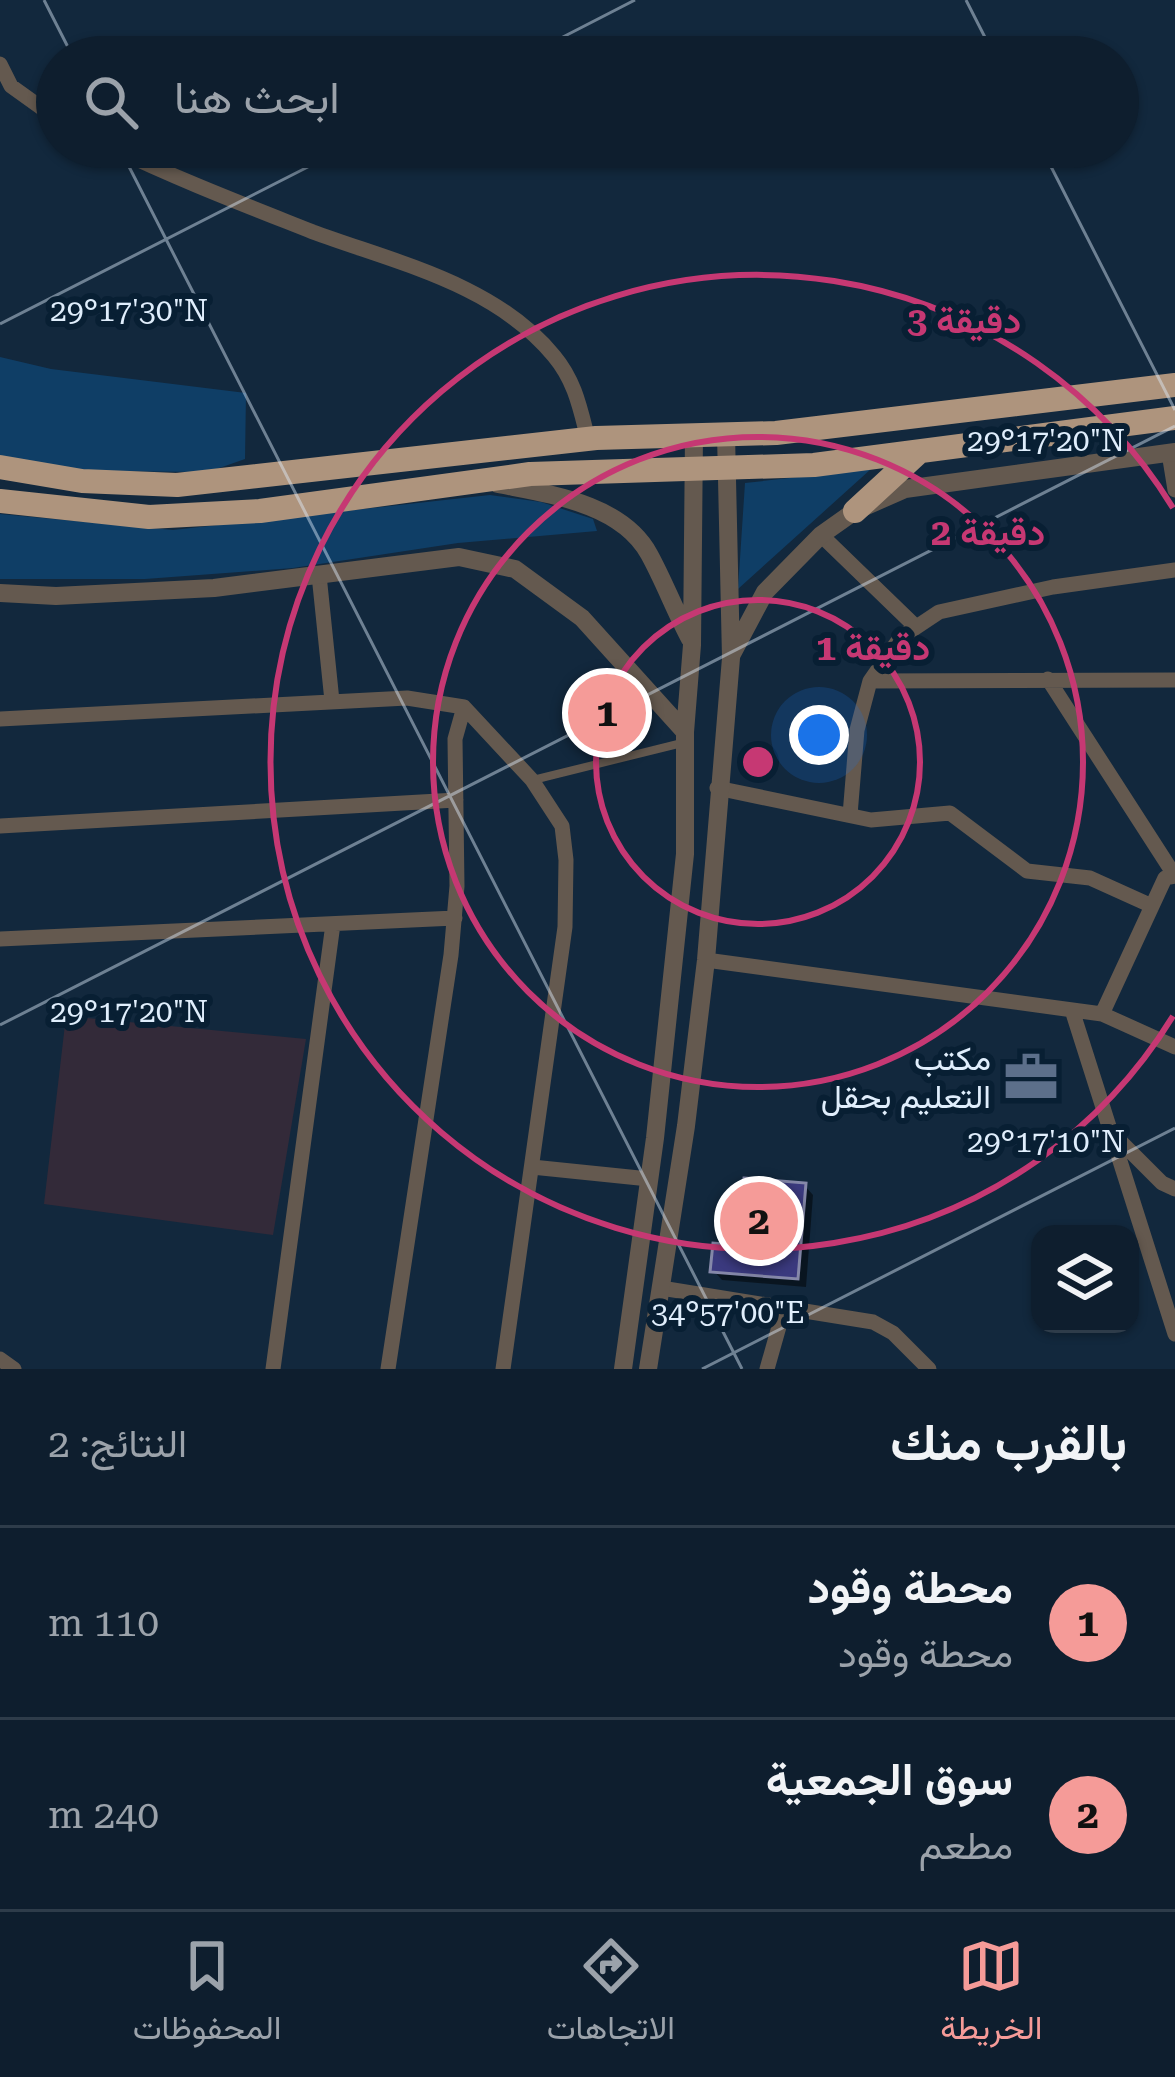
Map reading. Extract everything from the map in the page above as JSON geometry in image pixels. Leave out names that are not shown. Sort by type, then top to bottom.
[{"type":"highway","points":[[0,467],[82,481],[177,485],[588,439],[776,433],[1175,385]]},
{"type":"highway","points":[[0,501],[149,517],[260,511],[530,474],[814,465],[1175,418]]},
{"type":"highway","points":[[855,511],[920,451]]},
{"type":"street","points":[[0,64],[11,86],[36,104]]},
{"type":"street","points":[[159,168],[461,285],[507,312],[542,343],[575,387],[588,439]]},
{"type":"street","points":[[648,1369],[705,965],[730,658],[726,434]]},
{"type":"street","points":[[623,1369],[685,854],[694,435]]},
{"type":"street","points":[[730,658],[764,592],[821,535],[855,511],[905,489],[1172,452],[1175,490]]},
{"type":"street","points":[[482,481],[557,495],[626,528],[647,550],[692,645]]},
{"type":"street","points":[[821,535],[916,628]]},
{"type":"street","points":[[0,593],[56,596],[214,589],[458,557],[515,569],[582,618],[685,737]]},
{"type":"street","points":[[850,815],[857,730],[870,681],[900,638],[939,612],[1052,586],[1175,570]]},
{"type":"street","points":[[319,575],[332,701]]},
{"type":"street","points":[[1048,680],[1175,876],[1165,878],[1102,1014]]},
{"type":"street","points":[[870,681],[1175,680]]},
{"type":"street","points":[[0,719],[406,698],[464,707],[532,780],[562,826],[565,927],[503,1369]]},
{"type":"street","points":[[388,1369],[455,918],[455,739],[464,707]]},
{"type":"street","points":[[717,788],[872,820],[950,813],[1027,871],[1090,878],[1152,905]]},
{"type":"street","points":[[0,826],[456,800]]},
{"type":"street","points":[[0,939],[455,918]]},
{"type":"street","points":[[273,1369],[333,924]]},
{"type":"street","points":[[674,962],[1102,1014],[1175,1047]]},
{"type":"street","points":[[1072,1010],[1175,1334]]},
{"type":"street","points":[[1111,1133],[1162,1184],[1175,1189]]},
{"type":"street","points":[[532,1167],[649,1179]]},
{"type":"street","points":[[661,1288],[873,1322],[893,1333],[929,1369]]},
{"type":"street","points":[[767,1369],[784,1309]]},
{"type":"street","points":[[0,1359],[14,1369]]},
{"type":"lane","points":[[532,780],[685,737]]},
{"type":"shaded area","points":[[0,357],[51,369],[246,393],[245,459],[208,472],[88,471],[0,456]]},
{"type":"shaded area","points":[[871,469],[738,589],[745,483]]},
{"type":"shaded area","points":[[490,495],[541,502],[593,519],[597,531],[458,543],[293,568],[145,579],[0,579],[0,514],[173,530]]},
{"type":"shaded area","points":[[66,1016],[306,1039],[273,1235],[44,1204]]},
{"type":"building","points":[[744,1178],[806,1183],[798,1279],[710,1272],[713,1243],[777,1248],[781,1204],[742,1201]]},
{"type":"place","name":"محطة وقود","points":[[607,713]]},
{"type":"place","name":"مكتب التعليم بحقل","points":[[1031,1077]]},
{"type":"place","name":"سوق الجمعية","points":[[759,1221]]}]
